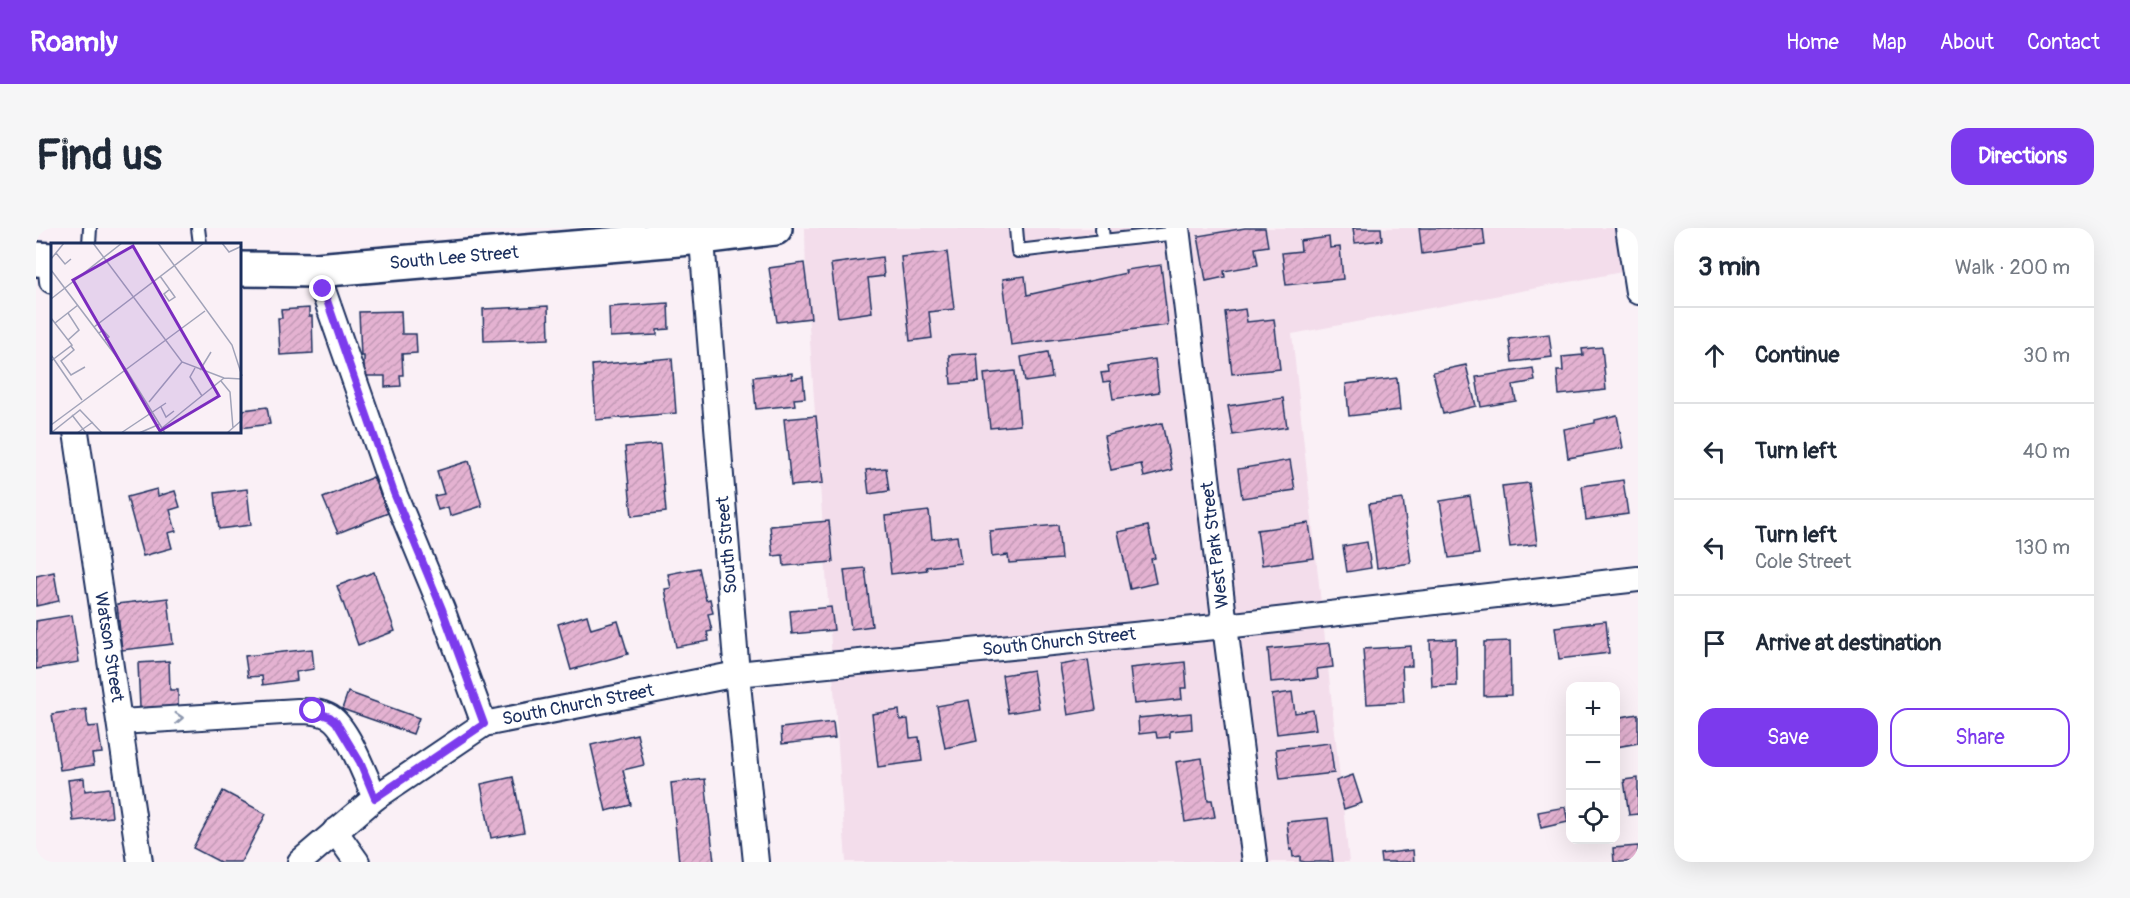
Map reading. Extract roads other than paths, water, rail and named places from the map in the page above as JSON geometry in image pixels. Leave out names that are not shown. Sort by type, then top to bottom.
[{"type":"street","name":"South Lee Street","points":[[242,269],[316,270],[701,232],[775,228]]},
{"type":"street","points":[[1628,228],[1638,292]]},
{"type":"street","name":"West Park Street","points":[[1178,230],[1255,862]]},
{"type":"street","name":"South Street","points":[[701,232],[737,674],[756,862]]},
{"type":"street","points":[[300,862],[375,798],[484,724],[442,609],[394,493],[316,270]]},
{"type":"street","name":"Watson Street","points":[[76,434],[140,862]]},
{"type":"street","name":"South Church Street","points":[[484,724],[737,674],[1225,626],[1638,579]]},
{"type":"street","points":[[120,722],[298,711],[324,714],[336,722],[345,736],[360,762],[375,798]]},
{"type":"street","points":[[335,831],[357,862]]},
{"type":"lane","points":[[88,243],[90,228]]},
{"type":"lane","points":[[198,228],[200,243]]},
{"type":"lane","points":[[1016,228],[1018,251],[1178,230]]},
{"type":"lane","points":[[1102,228],[1103,241]]}]
